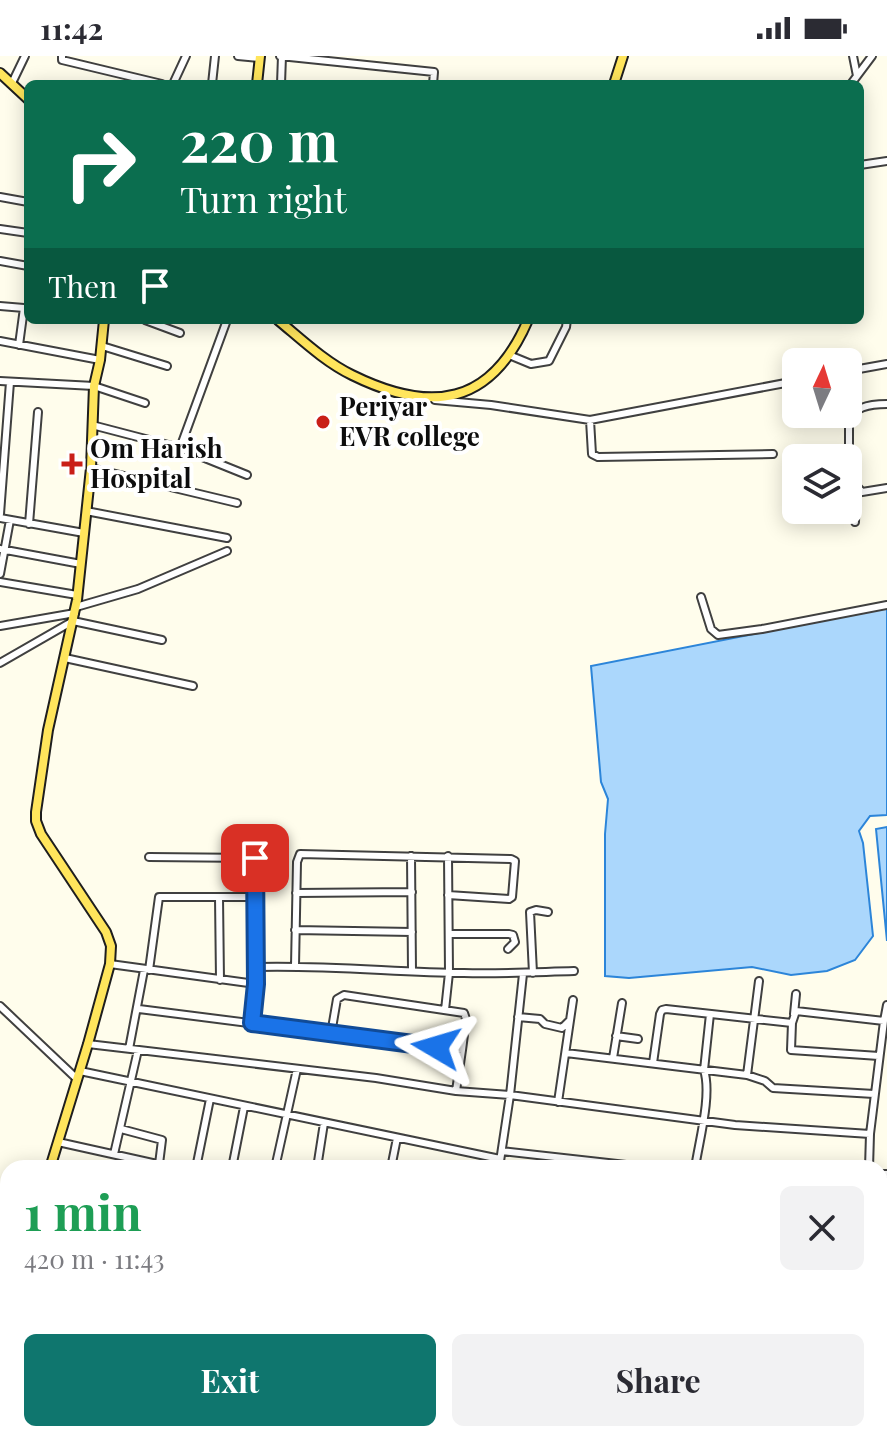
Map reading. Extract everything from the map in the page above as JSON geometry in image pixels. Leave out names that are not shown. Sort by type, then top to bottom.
[{"type":"main road","points":[[615,80],[623,56]]},
{"type":"main road","points":[[257,80],[260,57]]},
{"type":"main road","points":[[0,73],[24,95]]},
{"type":"main road","points":[[52,1160],[110,964],[111,946],[106,932],[54,855],[36,821],[48,730],[75,614],[91,468],[94,386],[104,324]]},
{"type":"main road","points":[[283,324],[350,375],[420,398],[456,394],[482,384],[499,371],[526,324]]},
{"type":"street","points":[[12,83],[25,56]]},
{"type":"street","points":[[62,56],[62,60],[145,80]]},
{"type":"street","points":[[175,80],[186,56]]},
{"type":"street","points":[[212,80],[215,56]]},
{"type":"street","points":[[238,56],[260,57]]},
{"type":"street","points":[[281,80],[281,56],[434,72],[433,80]]},
{"type":"street","points":[[853,56],[857,77]]},
{"type":"street","points":[[854,80],[872,56]]},
{"type":"street","points":[[864,164],[887,161]]},
{"type":"street","points":[[0,197],[24,201]]},
{"type":"street","points":[[0,229],[24,232]]},
{"type":"street","points":[[0,261],[24,265]]},
{"type":"street","points":[[0,306],[24,308]]},
{"type":"street","points":[[19,345],[24,319]]},
{"type":"street","points":[[156,324],[180,333]]},
{"type":"street","points":[[180,448],[226,324]]},
{"type":"street","points":[[509,355],[531,364],[549,361],[566,324]]},
{"type":"street","points":[[0,341],[100,360]]},
{"type":"street","points":[[102,346],[167,366]]},
{"type":"street","points":[[862,368],[887,364]]},
{"type":"street","points":[[0,381],[94,386],[145,403]]},
{"type":"street","points":[[10,382],[4,408],[0,516],[84,533]]},
{"type":"street","points":[[420,398],[590,420],[782,384]]},
{"type":"street","points":[[849,444],[852,413],[863,407],[887,404]]},
{"type":"street","points":[[29,524],[38,412]]},
{"type":"street","points":[[590,420],[592,454],[598,457],[773,454]]},
{"type":"street","points":[[92,425],[180,448],[247,475]]},
{"type":"street","points":[[91,468],[237,503]]},
{"type":"street","points":[[862,491],[887,488]]},
{"type":"street","points":[[86,511],[227,538]]},
{"type":"street","points":[[0,574],[2,550],[10,520]]},
{"type":"street","points":[[2,550],[81,564]]},
{"type":"street","points":[[0,663],[98,599],[125,594],[227,551]]},
{"type":"street","points":[[0,582],[77,595]]},
{"type":"street","points":[[701,597],[711,629],[718,635],[887,605]]},
{"type":"street","points":[[0,626],[75,614],[162,640]]},
{"type":"street","points":[[65,658],[193,686]]},
{"type":"street","points":[[252,1023],[256,984],[256,836]]},
{"type":"street","points":[[295,966],[297,862],[300,854],[511,859],[515,865],[512,897],[509,899],[448,895]]},
{"type":"street","points":[[411,856],[412,971]]},
{"type":"street","points":[[445,1010],[449,973],[448,856]]},
{"type":"street","points":[[149,857],[255,858]]},
{"type":"street","points":[[296,893],[412,892]]},
{"type":"street","points":[[129,1049],[159,897],[254,897]]},
{"type":"street","points":[[219,897],[220,980]]},
{"type":"street","points":[[533,973],[530,912],[548,912]]},
{"type":"street","points":[[295,930],[412,932]]},
{"type":"street","points":[[449,934],[513,935],[515,942],[508,949]]},
{"type":"street","points":[[110,964],[256,984]]},
{"type":"street","points":[[256,967],[523,974],[574,971]]},
{"type":"street","points":[[500,1160],[523,974]]},
{"type":"street","points":[[747,1075],[759,981]]},
{"type":"street","points":[[796,994],[791,1050],[879,1056]]},
{"type":"street","points":[[331,1034],[337,999],[341,995],[445,1010],[466,1016],[456,1091]]},
{"type":"street","points":[[558,1102],[573,1000]]},
{"type":"street","points":[[613,1058],[622,1003]]},
{"type":"street","points":[[869,1160],[874,1094],[887,1005]]},
{"type":"street","points":[[0,1006],[79,1075],[131,1082],[397,1138],[501,1155],[559,1160]]},
{"type":"street","points":[[139,1009],[462,1050]]},
{"type":"street","points":[[653,1063],[662,1010],[792,1023]]},
{"type":"street","points":[[794,1014],[796,1011],[827,1013],[884,1021]]},
{"type":"street","points":[[696,1160],[707,1078],[704,1070],[710,1014]]},
{"type":"street","points":[[518,1017],[540,1019],[562,1028],[568,1022]]},
{"type":"street","points":[[616,1036],[638,1039]]},
{"type":"street","points":[[88,1044],[702,1121],[870,1134]]},
{"type":"street","points":[[114,1154],[138,1050]]},
{"type":"street","points":[[566,1053],[747,1075],[765,1081],[773,1088],[874,1094]]},
{"type":"street","points":[[277,1160],[297,1069]]},
{"type":"street","points":[[198,1160],[210,1099]]},
{"type":"street","points":[[234,1160],[244,1107]]},
{"type":"street","points":[[318,1160],[324,1123]]},
{"type":"street","points":[[121,1129],[162,1140],[160,1160]]},
{"type":"street","points":[[393,1160],[397,1138]]},
{"type":"street","points":[[58,1142],[141,1160]]},
{"type":"water","points":[[887,608],[887,815],[870,816],[859,831],[873,936],[855,960],[827,971],[791,975],[752,967],[629,978],[605,976],[605,834],[608,799],[601,782],[591,666]]},
{"type":"water","points":[[887,827],[887,941],[876,829]]},
{"type":"place","name":"Periyar EVR college","points":[[323,422]]},
{"type":"place","name":"Om Harish Hospital","points":[[72,464]]},
{"type":"route","points":[[255,858],[256,984],[252,1023],[436,1047]]}]
